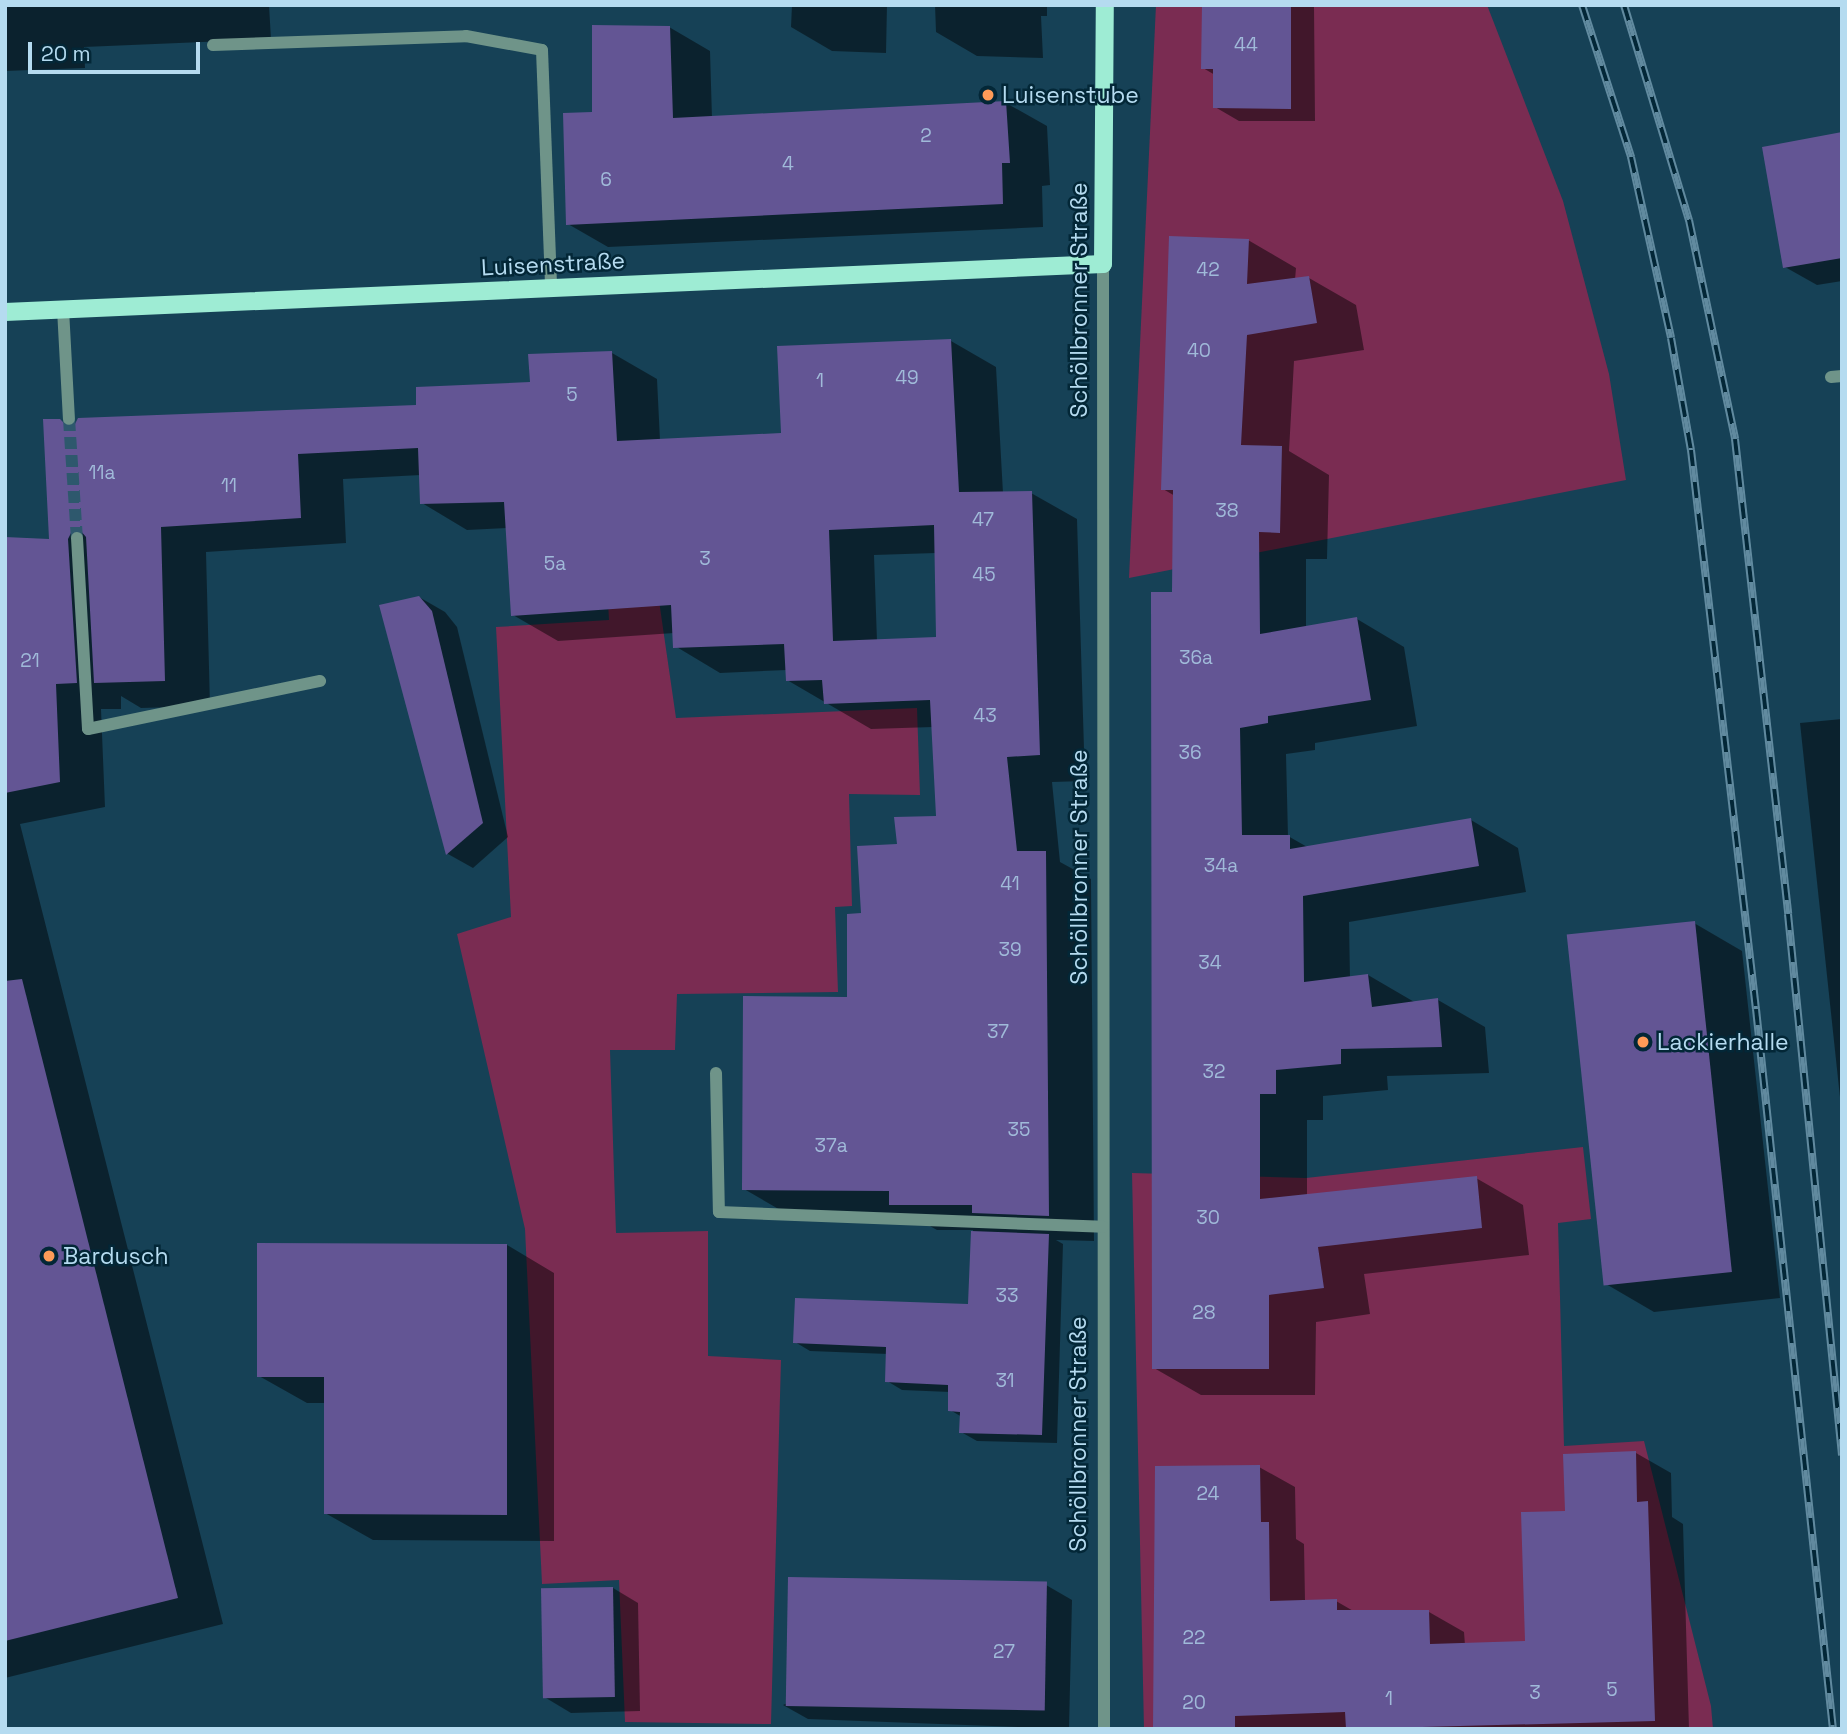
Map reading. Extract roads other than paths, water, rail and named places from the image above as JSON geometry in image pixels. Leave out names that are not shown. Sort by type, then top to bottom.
[{"type":"main road","name":"Schöllbronner Straße","points":[[1103,264],[1104,5]]},
{"type":"main road","name":"Luisenstraße","points":[[5,312],[1103,264]]},
{"type":"street","points":[[213,45],[466,36],[542,50],[551,289]]},
{"type":"street","name":"Schöllbronner Straße","points":[[1103,264],[1104,1729]]},
{"type":"street","points":[[63,309],[69,418]]},
{"type":"street","points":[[76,538],[88,729],[320,681]]},
{"type":"street","points":[[716,1073],[719,1212],[1103,1227]]},
{"type":"tunnel","points":[[69,419],[77,538]]},
{"type":"railway","points":[[1582,5],[1631,157],[1671,338],[1691,450],[1756,1009],[1833,1729]]},
{"type":"railway","points":[[1624,5],[1689,220],[1735,439],[1788,914],[1842,1455]]},
{"type":"place","name":"Luisenstube","points":[[988,95]]},
{"type":"place","name":"Lackierhalle","points":[[1643,1042]]},
{"type":"place","name":"Bardusch","points":[[49,1256]]}]
